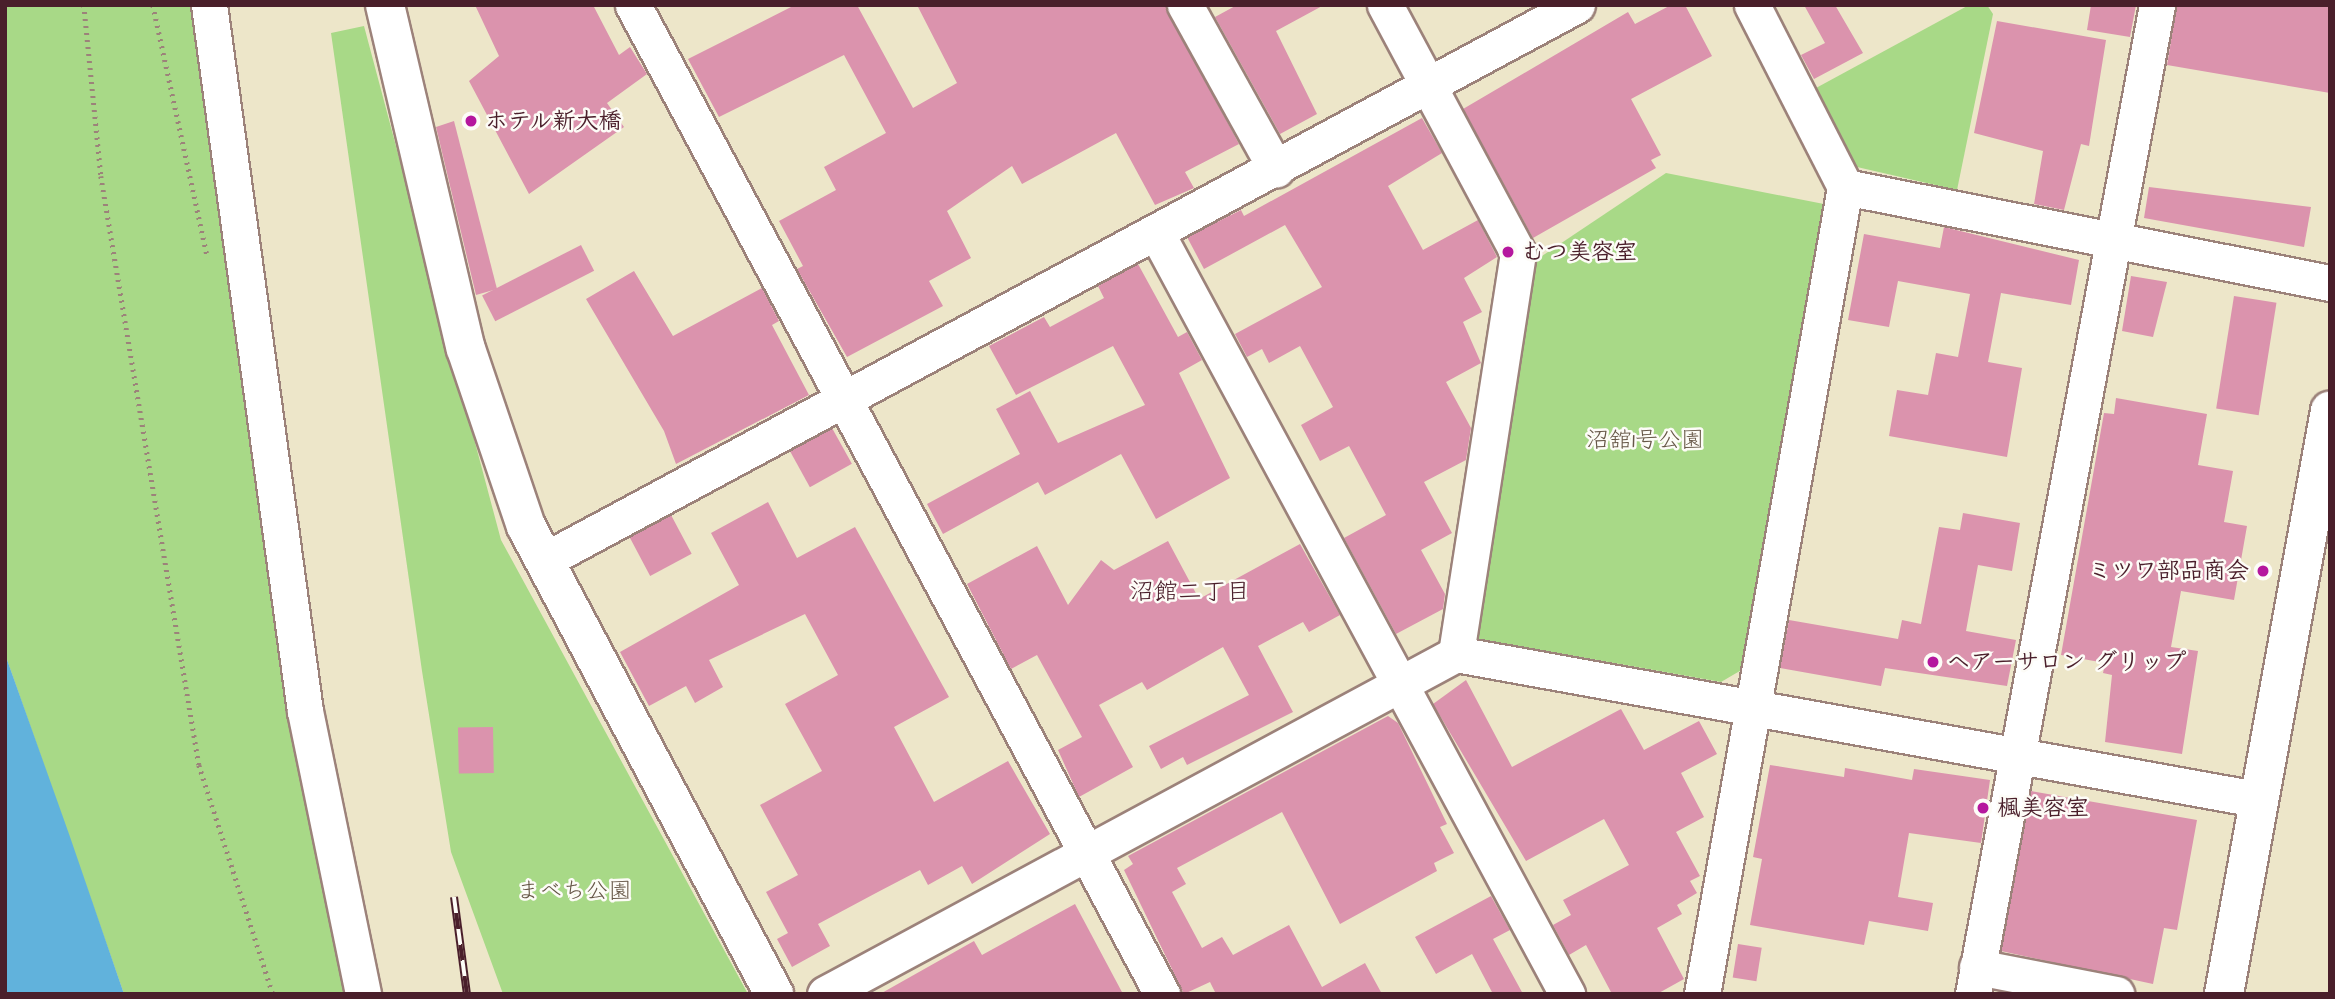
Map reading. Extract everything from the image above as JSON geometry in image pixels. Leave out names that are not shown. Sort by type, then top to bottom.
[{"type":"street","points":[[209,5],[305,711],[363,994]]},
{"type":"street","points":[[633,5],[1162,994]]},
{"type":"street","points":[[1185,5],[1276,169]]},
{"type":"street","points":[[1385,5],[1518,253],[1455,654]]},
{"type":"street","points":[[543,561],[1157,234],[1577,5]]},
{"type":"street","points":[[1703,994],[1845,187],[1752,5]]},
{"type":"street","points":[[2116,994],[1975,980],[2012,757],[2110,235],[2157,5]]},
{"type":"street","points":[[387,6],[466,349],[543,561],[774,994]]},
{"type":"street","points":[[1845,187],[2110,235],[2330,283]]},
{"type":"street","points":[[1157,234],[1567,994]]},
{"type":"street","points":[[2224,994],[2256,799],[2330,411]]},
{"type":"street","points":[[825,994],[1455,654],[2012,757],[2256,799]]},
{"type":"path","points":[[84,5],[101,176],[196,752],[272,994]]},
{"type":"path","points":[[153,5],[206,252],[218,277],[248,292]]},
{"type":"green space","points":[[5,5],[198,5],[351,994],[124,994],[5,654]]},
{"type":"green space","points":[[1969,5],[1987,5],[1993,14],[1957,190],[1857,167],[1816,88]]},
{"type":"green space","name":"まべち公園","points":[[364,26],[501,540],[748,994],[503,994],[451,852],[422,671],[331,33]]},
{"type":"green space","name":"沼舘1号公園","points":[[1666,173],[1829,205],[1750,665],[1721,682],[1479,639],[1469,628],[1533,262]]},
{"type":"water","points":[[5,654],[69,834],[124,994],[5,994]]},
{"type":"building","points":[[475,5],[593,5],[619,55],[630,47],[647,74],[607,103],[624,127],[529,194],[469,81],[499,56]]},
{"type":"building","points":[[795,5],[857,5],[913,108],[957,83],[917,5],[1165,5],[1239,144],[1185,172],[1194,188],[1155,205],[1116,133],[1022,184],[1012,166],[947,211],[971,258],[929,281],[943,306],[847,357],[797,269],[803,266],[779,221],[836,190],[824,167],[886,133],[844,55],[719,117],[688,59]]},
{"type":"building","points":[[1237,5],[1324,5],[1276,31],[1317,114],[1280,134],[1215,17]]},
{"type":"building","points":[[1671,5],[1685,5],[1712,56],[1631,99],[1661,155],[1651,160],[1656,168],[1533,238],[1463,109],[1628,12],[1635,24]]},
{"type":"building","points":[[1804,5],[1835,5],[1863,53],[1814,79],[1801,55],[1825,43]]},
{"type":"building","points":[[2091,5],[2136,5],[2130,37],[2087,30]]},
{"type":"building","points":[[2177,5],[2330,5],[2330,93],[2167,65]]},
{"type":"building","points":[[1997,21],[2106,40],[2089,146],[2081,144],[2064,210],[2034,204],[2043,151],[1974,133]]},
{"type":"building","points":[[1422,118],[1442,153],[1388,186],[1423,250],[1478,220],[1497,257],[1464,278],[1482,312],[1463,322],[1481,363],[1446,382],[1471,428],[1466,460],[1424,482],[1452,533],[1421,550],[1445,594],[1443,609],[1396,634],[1344,538],[1386,515],[1349,446],[1320,461],[1301,425],[1333,407],[1300,346],[1269,363],[1262,349],[1247,357],[1235,334],[1322,287],[1285,225],[1204,269],[1187,237],[1241,210],[1244,216]]},
{"type":"building","points":[[454,121],[497,289],[476,295],[436,127]]},
{"type":"building","points":[[2149,187],[2311,207],[2304,247],[2144,218]]},
{"type":"building","points":[[1944,227],[2079,260],[2071,305],[2001,293],[1988,362],[2022,368],[2007,457],[1889,436],[1897,390],[1928,395],[1936,353],[1958,357],[1970,294],[1898,281],[1889,327],[1848,320],[1864,234],[1940,248]]},
{"type":"building","points":[[581,245],[594,271],[495,321],[482,295]]},
{"type":"building","points":[[1138,264],[1178,337],[1187,332],[1202,360],[1179,373],[1230,478],[1156,519],[1121,454],[1045,495],[1038,482],[943,534],[927,504],[1020,454],[996,409],[1030,391],[1058,443],[1145,405],[1113,346],[1016,395],[989,346],[1044,317],[1050,327],[1104,298],[1098,286]]},
{"type":"building","points":[[634,271],[673,336],[762,288],[779,321],[772,325],[809,395],[676,464],[664,431],[586,299]]},
{"type":"building","points":[[2131,276],[2167,282],[2153,337],[2122,331]]},
{"type":"building","points":[[2234,296],[2276,303],[2259,415],[2216,409]]},
{"type":"building","points":[[2116,398],[2207,414],[2198,465],[2233,471],[2224,522],[2247,526],[2234,600],[2181,591],[2171,647],[2198,651],[2182,754],[2105,742],[2112,675],[2103,673],[2105,663],[2061,655],[2104,413],[2114,414]]},
{"type":"building","points":[[832,428],[852,464],[810,487],[790,451]]},
{"type":"building","points":[[768,502],[797,558],[855,527],[949,697],[894,727],[934,802],[1008,761],[1050,834],[972,884],[962,866],[928,885],[920,870],[818,924],[830,946],[792,967],[777,939],[788,933],[766,892],[798,875],[760,805],[822,771],[785,704],[838,675],[805,614],[709,660],[723,687],[695,703],[686,686],[649,706],[620,652],[739,585],[711,533]]},
{"type":"building","points":[[1963,513],[2020,523],[2012,571],[1978,565],[1966,631],[2016,640],[2007,686],[1885,668],[1881,686],[1780,668],[1789,620],[1898,639],[1902,620],[1921,624],[1939,527],[1960,530]]},
{"type":"building","points":[[671,515],[692,554],[650,576],[630,537]]},
{"type":"building","points":[[1168,541],[1199,599],[1300,544],[1340,615],[1309,632],[1303,622],[1258,646],[1293,712],[1187,765],[1183,757],[1161,769],[1149,746],[1249,695],[1223,647],[1147,690],[1142,682],[1099,705],[1133,767],[1079,797],[1058,750],[1082,737],[1037,655],[1011,669],[967,584],[1037,546],[1068,605],[1101,560],[1114,570]]},
{"type":"building","points":[[1466,680],[1512,767],[1621,709],[1644,750],[1699,721],[1717,754],[1681,773],[1704,817],[1676,832],[1700,876],[1690,881],[1697,893],[1677,905],[1682,914],[1657,928],[1684,979],[1657,994],[1612,994],[1586,945],[1569,955],[1553,925],[1571,915],[1563,900],[1629,865],[1604,819],[1526,861],[1433,704]]},
{"type":"building","points":[[1388,716],[1398,723],[1447,824],[1440,827],[1454,853],[1434,863],[1437,871],[1340,924],[1282,812],[1177,868],[1186,884],[1172,892],[1202,948],[1222,937],[1233,955],[1289,925],[1322,987],[1365,963],[1382,994],[1216,994],[1210,982],[1184,994],[1124,870],[1133,864],[1128,856]]},
{"type":"building","points":[[493,727],[494,773],[459,774],[458,728]]},
{"type":"building","points":[[1770,765],[1844,777],[1845,768],[1912,780],[1914,769],[1990,780],[1981,843],[1909,833],[1898,897],[1933,903],[1928,931],[1869,921],[1864,945],[1750,925],[1762,859],[1753,857]]},
{"type":"building","points":[[2031,791],[2197,820],[2177,930],[2164,928],[2153,984],[2001,951]]},
{"type":"building","points":[[1491,896],[1510,930],[1493,939],[1523,994],[1493,994],[1472,954],[1436,974],[1415,937]]},
{"type":"building","points":[[1075,904],[1123,994],[880,994],[974,941],[982,955]]},
{"type":"building","points":[[1738,944],[1762,948],[1756,981],[1733,978]]},
{"type":"railway","points":[[454,897],[467,994]]},
{"type":"place","name":"ホテル新大橋","points":[[471,121]]},
{"type":"place","name":"むつ美容室","points":[[1508,252]]},
{"type":"place","name":"ミツワ部品商会","points":[[2263,571]]},
{"type":"place","name":"ヘアーサロン グリップ","points":[[1933,662]]},
{"type":"place","name":"楓美容室","points":[[1983,808]]},
{"type":"district","name":"沼館二丁目","points":[[1190,593]]}]
